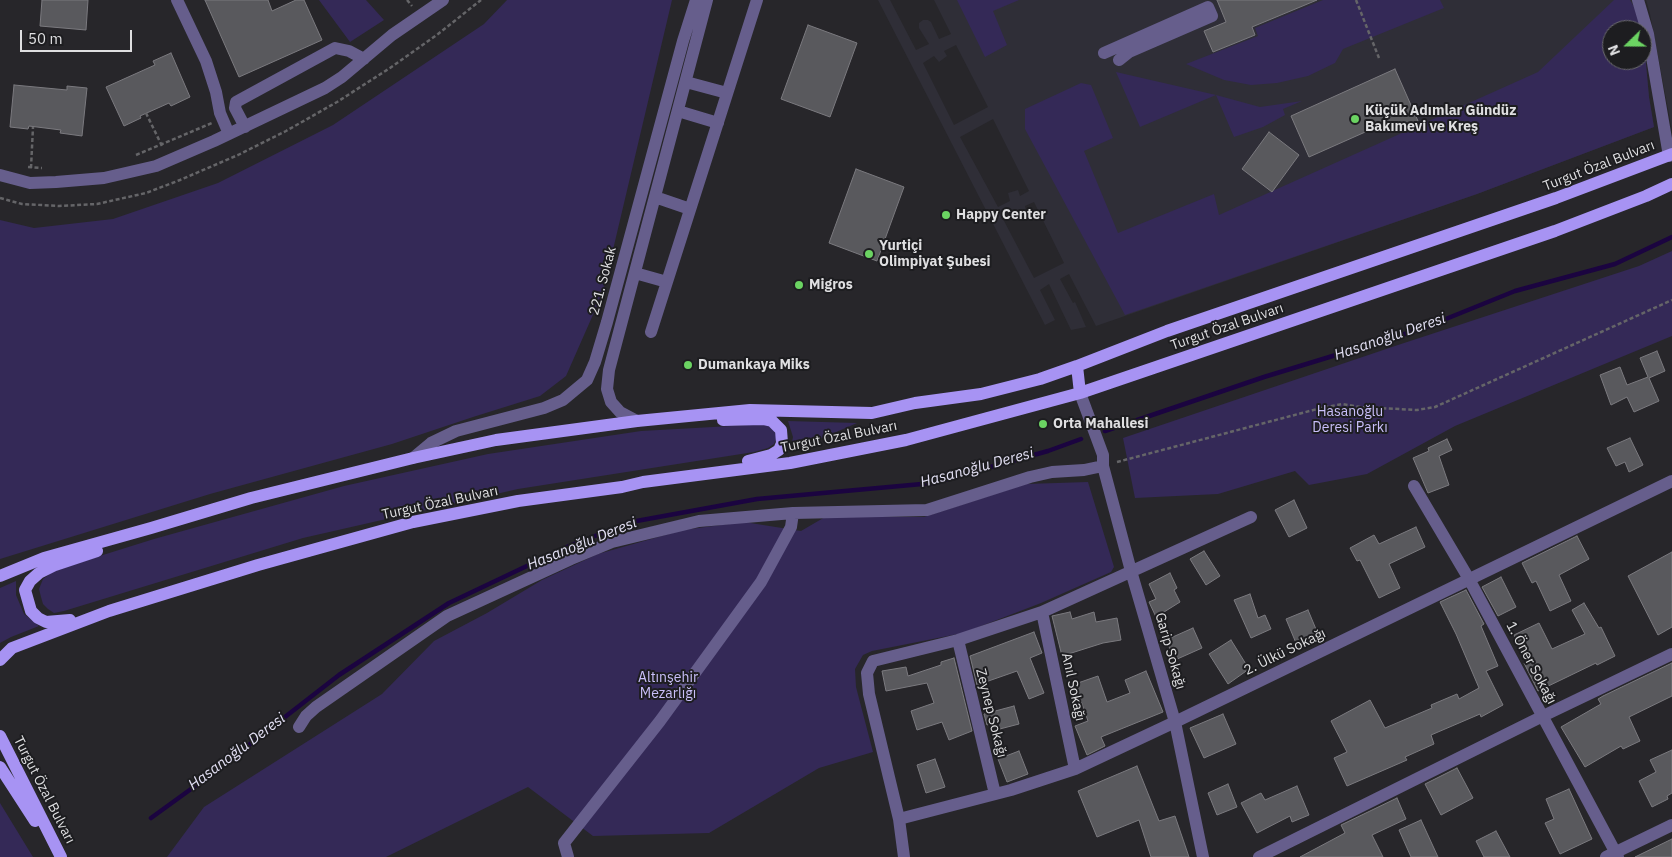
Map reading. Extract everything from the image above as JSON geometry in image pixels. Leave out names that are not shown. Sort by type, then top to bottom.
[{"type":"main road","name":"Turgut Özal Bulvarı","points":[[0,576],[44,558],[251,498],[412,458],[496,440],[636,421],[750,410],[872,413],[915,403],[981,394],[1040,379],[1167,331],[1556,198],[1670,155]]},
{"type":"main road","name":"Turgut Özal Bulvarı","points":[[0,660],[12,648],[109,611],[413,522],[518,501],[622,487],[643,482],[790,463],[906,440],[1080,393],[1555,231],[1672,184]]},
{"type":"main road","points":[[1077,366],[1080,393]]},
{"type":"main road","points":[[636,421],[683,423],[763,419],[772,421],[781,430],[782,436],[779,450],[771,455],[742,462],[690,470],[643,482]]},
{"type":"main road","points":[[109,611],[63,621],[46,622],[31,611],[25,590],[30,581],[55,565],[93,553],[151,528]]},
{"type":"main road","name":"Turgut Özal Bulvarı","points":[[0,736],[60,857]]},
{"type":"main road","points":[[0,767],[60,857]]},
{"type":"street","points":[[177,0],[206,61],[216,92],[220,113],[229,134]]},
{"type":"street","points":[[0,175],[30,183],[104,178],[156,166],[245,127],[325,88],[342,77],[392,35],[443,0]]},
{"type":"street","name":"221. Sokak","points":[[412,458],[430,443],[456,431],[517,416],[557,403],[587,380],[608,322],[696,0]]},
{"type":"street","name":"221. Sokak","points":[[636,421],[620,412],[611,402],[607,389],[609,370],[707,0]]},
{"type":"street","points":[[651,332],[757,0]]},
{"type":"street","points":[[1638,0],[1648,34],[1670,155]]},
{"type":"street","points":[[1104,52],[1208,7],[1212,16],[1129,52],[1119,60]]},
{"type":"street","points":[[245,127],[235,108],[236,102],[335,48],[349,51],[364,59]]},
{"type":"street","points":[[686,82],[727,93]]},
{"type":"street","points":[[678,112],[718,124]]},
{"type":"street","points":[[655,197],[690,209]]},
{"type":"street","points":[[635,273],[667,282]]},
{"type":"street","name":"Garip Sokağı","points":[[1080,393],[1103,460],[1131,571],[1175,722],[1203,857]]},
{"type":"street","points":[[299,727],[306,716],[316,707],[447,616],[612,542],[690,523],[793,513],[927,510],[1030,477],[1052,472],[1084,470],[1103,460]]},
{"type":"street","name":"2. Ülkü Sokağı","points":[[899,819],[995,794],[1075,769],[1672,481]]},
{"type":"street","name":"1. Öner Sokağı","points":[[1414,486],[1469,579],[1543,716],[1613,855]]},
{"type":"street","points":[[568,857],[564,842],[660,721],[761,582],[791,527],[793,513]]},
{"type":"street","points":[[904,857],[899,819],[869,694],[867,673],[872,661],[958,640],[1042,612],[1251,517]]},
{"type":"street","name":"Anıl Sokağı","points":[[1042,612],[1075,769]]},
{"type":"street","name":"Zeynep Sokağı","points":[[958,640],[995,794]]},
{"type":"street","points":[[1259,857],[1672,654]]},
{"type":"street","points":[[1613,855],[1672,825]]},
{"type":"path","points":[[1356,0],[1379,58]]},
{"type":"path","points":[[146,113],[168,160]]},
{"type":"path","points":[[134,156],[222,119]]},
{"type":"path","points":[[30,183],[33,127]]},
{"type":"path","points":[[26,167],[47,168]]},
{"type":"path","points":[[1103,460],[1342,404],[1360,407],[1417,410],[1435,407],[1672,300]]},
{"type":"shaded area","points":[[878,0],[890,0],[916,50],[929,44],[919,28],[919,23],[923,20],[931,22],[939,39],[951,34],[934,0],[1637,0],[1642,20],[1602,20],[1602,70],[1647,70],[1654,127],[1477,194],[1096,326],[1069,274],[1060,279],[1073,303],[1075,302],[1086,327],[1071,330],[1049,284],[1040,290],[1055,320],[1045,325]],"holes":[[[956,45],[988,107],[954,125],[923,63],[934,56],[939,62],[947,56],[944,51]],[[993,119],[1029,191],[1020,196],[1018,190],[1008,193],[1010,201],[998,207],[960,137]],[[1034,202],[1064,263],[1034,278],[1003,219],[1015,212],[1017,218],[1027,216],[1025,206]]]},
{"type":"shaded area","points":[[1646,0],[1672,0],[1672,130],[1652,20]]},
{"type":"green space","points":[[319,0],[366,0],[384,20],[350,42]]},
{"type":"green space","points":[[507,0],[672,0],[603,292],[566,376],[540,396],[392,444],[210,494],[0,559],[0,220],[34,228],[113,219],[218,183],[333,125],[484,24]]},
{"type":"green space","points":[[957,0],[1019,0],[993,11],[1007,45],[985,57]]},
{"type":"green space","points":[[1323,0],[1440,0],[1444,8],[1343,49],[1335,63],[1308,76],[1277,83],[1251,85],[1224,80],[1186,64],[1258,36],[1255,28]]},
{"type":"green space","points":[[1614,0],[1630,0],[1642,20],[1602,20],[1602,70],[1647,70],[1654,127],[1477,194],[1125,315],[1025,129],[1025,109],[1081,83],[1091,85],[1113,138],[1084,151],[1118,233],[1214,194],[1219,215],[1538,72]]},
{"type":"green space","points":[[1116,72],[1216,95],[1140,127]]},
{"type":"green space","points":[[1216,95],[1260,107],[1302,101],[1283,109],[1285,115],[1263,127],[1234,137]]},
{"type":"green space","name":"Hasanoğlu Deresi Parkı","points":[[1672,251],[1672,336],[1455,426],[1367,474],[1309,485],[1295,471],[1218,494],[1135,498],[1123,438],[1639,266]]},
{"type":"green space","points":[[788,421],[857,423],[790,452],[793,437]]},
{"type":"green space","points":[[767,424],[773,429],[777,437],[774,444],[754,452],[518,489],[303,538],[64,611],[54,613],[48,609],[43,604],[39,589],[43,579],[55,570],[154,539],[344,486],[488,454],[641,431]]},
{"type":"green space","name":"Altınşehir Mezarlığı","points":[[1088,482],[1114,567],[1111,572],[1041,603],[963,633],[872,651],[863,655],[855,669],[856,687],[873,752],[819,768],[709,833],[593,836],[528,787],[386,857],[167,857],[204,807],[382,694],[434,641],[487,613],[542,580],[598,554],[683,530],[744,522],[801,531],[825,517],[924,517],[1026,484]]},
{"type":"green space","points":[[16,581],[16,595],[24,614],[39,626],[0,643],[0,588]]},
{"type":"green space","points":[[0,803],[33,857],[0,857]]},
{"type":"building","points":[[42,0],[88,0],[86,30],[40,26]]},
{"type":"building","points":[[205,0],[268,0],[272,11],[296,0],[304,0],[322,40],[239,77]]},
{"type":"building","points":[[1217,0],[1317,0],[1252,27],[1255,35],[1213,52],[1204,31],[1226,22]]},
{"type":"building","points":[[808,25],[857,43],[830,117],[781,99]]},
{"type":"building","points":[[171,53],[190,97],[171,106],[169,103],[140,116],[141,118],[124,126],[106,87],[155,65],[153,61]]},
{"type":"building","name":"Küçük Adımlar Gündüz Bakımevi ve Kreş","points":[[1395,69],[1418,121],[1395,131],[1390,121],[1309,157],[1291,116]]},
{"type":"building","points":[[14,85],[67,90],[67,86],[87,88],[82,136],[60,133],[61,130],[29,126],[28,129],[10,127]]},
{"type":"building","points":[[1269,132],[1299,155],[1272,192],[1242,169]]},
{"type":"building","points":[[856,169],[904,187],[877,261],[829,243]]},
{"type":"building","points":[[1657,351],[1665,371],[1649,378],[1659,401],[1634,412],[1627,397],[1611,405],[1600,375],[1620,367],[1627,385],[1648,377],[1640,358]]},
{"type":"building","points":[[1630,438],[1643,465],[1629,472],[1625,462],[1616,466],[1607,448]]},
{"type":"building","points":[[1447,439],[1452,450],[1439,456],[1449,485],[1428,493],[1413,458],[1429,451],[1428,448]]},
{"type":"building","points":[[1294,500],[1307,528],[1289,537],[1275,510]]},
{"type":"building","points":[[1416,527],[1425,547],[1389,564],[1400,588],[1379,598],[1360,560],[1357,561],[1350,548],[1374,535],[1379,544]]},
{"type":"building","points":[[1577,536],[1589,559],[1559,575],[1571,601],[1550,611],[1536,581],[1532,583],[1522,563]]},
{"type":"building","points":[[1204,551],[1220,576],[1206,585],[1190,559]]},
{"type":"building","points":[[1672,552],[1672,627],[1658,635],[1628,576]]},
{"type":"building","points":[[1170,573],[1177,588],[1174,590],[1180,602],[1156,617],[1149,602],[1156,599],[1149,584]]},
{"type":"building","points":[[1501,577],[1516,607],[1498,616],[1482,587]]},
{"type":"building","points":[[1466,590],[1484,624],[1481,626],[1498,666],[1486,671],[1503,705],[1481,717],[1480,714],[1431,735],[1434,744],[1405,757],[1407,760],[1347,786],[1334,758],[1347,752],[1331,721],[1370,700],[1385,728],[1432,708],[1431,705],[1457,694],[1459,699],[1479,688],[1440,602]]},
{"type":"building","points":[[1250,594],[1258,618],[1265,615],[1271,629],[1251,638],[1234,600]]},
{"type":"building","points":[[1584,603],[1599,628],[1601,627],[1615,656],[1538,691],[1524,663],[1527,661],[1514,635],[1539,623],[1552,649],[1585,634],[1572,610]]},
{"type":"building","points":[[1308,610],[1318,634],[1296,643],[1286,619]]},
{"type":"building","points":[[1070,612],[1072,619],[1094,612],[1096,622],[1117,618],[1121,640],[1103,643],[1062,656],[1052,616]]},
{"type":"building","points":[[1193,628],[1202,648],[1175,660],[1166,640]]},
{"type":"building","points":[[1034,632],[1042,653],[1030,658],[1044,693],[1029,699],[1017,671],[977,685],[970,656]]},
{"type":"building","points":[[1231,640],[1249,669],[1228,684],[1209,654]]},
{"type":"building","points":[[954,658],[972,731],[949,740],[942,722],[917,730],[911,711],[934,703],[927,683],[886,691],[882,671],[906,667],[908,676],[941,665],[941,662]]},
{"type":"building","points":[[1672,663],[1672,696],[1629,717],[1640,741],[1623,749],[1621,746],[1585,767],[1561,727],[1601,704],[1598,699],[1603,696]]},
{"type":"building","points":[[1146,671],[1163,712],[1101,737],[1105,746],[1087,755],[1075,726],[1088,721],[1075,684],[1098,676],[1107,702],[1130,693],[1125,680]]},
{"type":"building","points":[[1014,706],[1019,724],[992,731],[990,724],[987,725],[984,714]]},
{"type":"building","points":[[1223,714],[1236,744],[1204,758],[1190,728]]},
{"type":"building","points":[[1672,750],[1672,793],[1667,796],[1668,799],[1652,807],[1639,781],[1656,772],[1650,760]]},
{"type":"building","points":[[1019,751],[1028,774],[1007,782],[998,759]]},
{"type":"building","points":[[935,759],[945,787],[926,793],[917,765]]},
{"type":"building","points":[[1137,766],[1159,821],[1175,816],[1189,857],[1151,857],[1139,820],[1097,837],[1078,791]]},
{"type":"building","points":[[1457,768],[1473,798],[1441,815],[1425,784]]},
{"type":"building","points":[[1228,784],[1237,807],[1217,815],[1208,793]]},
{"type":"building","points":[[1297,786],[1309,815],[1292,822],[1290,816],[1257,833],[1241,803],[1261,793],[1265,800]]},
{"type":"building","points":[[1569,789],[1592,839],[1560,854],[1545,823],[1554,819],[1546,799]]},
{"type":"building","points":[[1397,798],[1406,819],[1372,835],[1383,857],[1300,857],[1345,833],[1341,825]]},
{"type":"building","points":[[1421,820],[1438,857],[1411,857],[1399,830]]},
{"type":"building","points":[[1496,831],[1510,857],[1484,857],[1476,841]]},
{"type":"building","points":[[1672,839],[1672,857],[1635,857]]},
{"type":"waterway","name":"Hasanoğlu Deresi","points":[[1105,431],[1264,377],[1421,329],[1515,291],[1615,264],[1672,237]]},
{"type":"waterway","name":"Hasanoğlu Deresi","points":[[151,818],[209,776],[339,675],[449,603],[569,546],[631,522],[757,499],[933,483],[1048,451],[1081,439]]},
{"type":"place","name":"Küçük Adımlar Gündüz Bakımevi ve Kreş","points":[[1355,119]]},
{"type":"place","name":"Happy Center","points":[[946,215]]},
{"type":"place","name":"Yurtiçi Olimpiyat Şubesi","points":[[869,254]]},
{"type":"place","name":"Migros","points":[[799,285]]},
{"type":"place","name":"Dumankaya Miks","points":[[688,365]]},
{"type":"place","name":"Orta Mahallesi","points":[[1043,424]]}]
